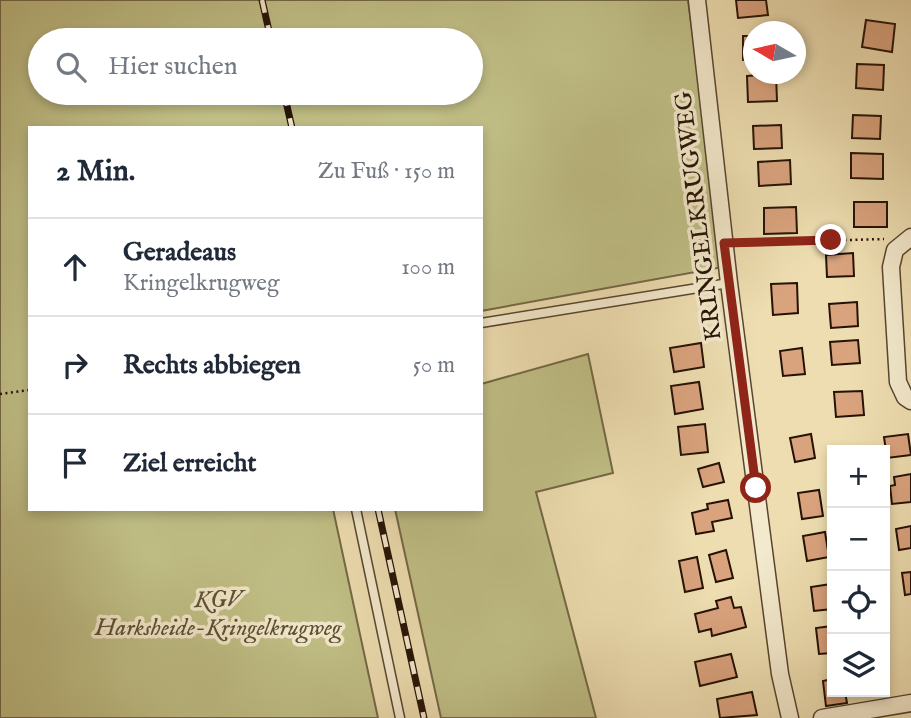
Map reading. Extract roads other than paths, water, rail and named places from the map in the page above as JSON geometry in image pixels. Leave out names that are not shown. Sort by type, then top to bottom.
[{"type":"street","name":"KRINGELKRUGWEG","points":[[697,0],[729,283],[780,674],[790,718]]},
{"type":"street","points":[[910,238],[895,250],[891,267],[898,382],[905,397],[911,401]]},
{"type":"street","points":[[822,718],[911,703]]},
{"type":"lane","points":[[483,323],[729,283]]},
{"type":"lane","points":[[356,511],[400,718]]},
{"type":"railway","points":[[262,0],[268,28]]},
{"type":"railway","points":[[287,105],[292,126]]},
{"type":"railway","points":[[378,511],[424,718]]},
{"type":"park label","name":"KGV Harksheide-Kringelkrugweg","points":[[218,614]]}]
